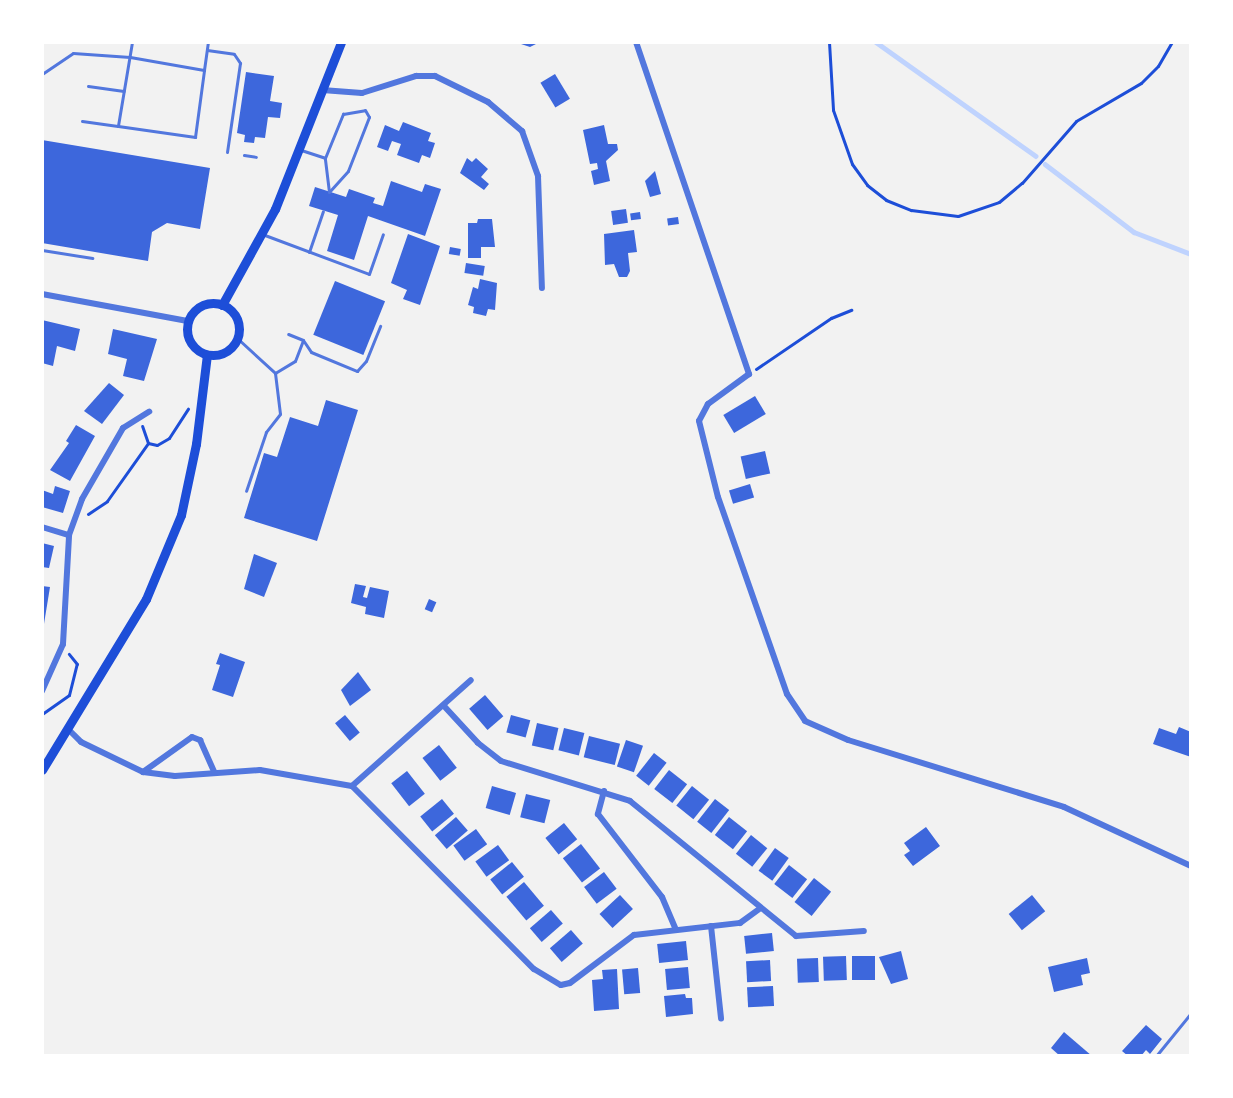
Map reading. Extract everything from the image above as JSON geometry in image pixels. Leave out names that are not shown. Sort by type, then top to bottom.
[{"type":"main road","points":[[222,305],[261,233],[341,42]]},
{"type":"main road","points":[[205,304],[222,305],[235,316],[237,338],[223,353],[207,355],[193,346],[188,321],[205,304]]},
{"type":"main road","points":[[42,770],[146,598],[182,515],[202,408],[207,355]]},
{"type":"street","points":[[636,42],[749,374],[708,404],[699,422],[718,497],[788,694],[805,721],[848,740],[1065,807],[1191,866]]},
{"type":"street","points":[[322,90],[362,93],[416,76],[435,76],[488,102],[522,131],[538,176],[542,288]]},
{"type":"street","points":[[42,294],[188,321]]},
{"type":"street","points":[[42,691],[60,650],[68,588],[69,535],[77,514],[99,466],[123,428],[149,412]]},
{"type":"street","points":[[42,527],[69,535]]},
{"type":"street","points":[[352,786],[471,680]]},
{"type":"street","points":[[444,706],[478,743],[501,761],[604,791],[630,801],[759,909],[796,936],[864,931]]},
{"type":"street","points":[[68,729],[86,745],[143,772],[175,776],[260,770],[352,786],[534,969],[561,985],[570,983],[634,935],[675,928],[740,923],[759,909]]},
{"type":"street","points":[[143,772],[192,737],[200,740],[214,772]]},
{"type":"street","points":[[604,791],[598,814],[663,897],[675,928]]},
{"type":"street","points":[[711,926],[721,1018]]},
{"type":"lane","points":[[118,126],[132,42]]},
{"type":"lane","points":[[82,121],[195,137],[208,42]]},
{"type":"lane","points":[[207,50],[234,54],[240,63],[227,152]]},
{"type":"lane","points":[[42,74],[73,53],[130,57],[204,70]]},
{"type":"lane","points":[[88,86],[124,91]]},
{"type":"lane","points":[[365,110],[369,117],[348,171],[329,192],[325,158],[343,114],[365,110]]},
{"type":"lane","points":[[298,149],[325,158]]},
{"type":"lane","points":[[244,155],[256,157]]},
{"type":"lane","points":[[309,252],[323,210]]},
{"type":"lane","points":[[261,233],[369,274],[383,234]]},
{"type":"lane","points":[[42,250],[92,258]]},
{"type":"lane","points":[[288,334],[303,340],[310,352],[357,371],[366,361],[380,326]]},
{"type":"lane","points":[[237,338],[275,374],[280,414],[266,432],[246,491]]},
{"type":"lane","points":[[275,374],[295,361],[303,340]]},
{"type":"lane","points":[[1156,1056],[1191,1013]]},
{"type":"path","points":[[829,42],[833,110],[852,164],[867,186],[886,200],[911,210],[958,216],[999,202],[1022,183],[1076,121],[1141,83],[1158,66],[1172,42]]},
{"type":"path","points":[[1096,42],[1116,42]]},
{"type":"path","points":[[749,374],[831,318],[851,310]]},
{"type":"path","points":[[148,443],[157,445],[169,438],[187,410],[202,408]]},
{"type":"path","points":[[139,418],[148,443]]},
{"type":"path","points":[[77,514],[92,514],[106,501],[148,443]]},
{"type":"path","points":[[42,714],[69,695],[77,664],[74,656],[60,650]]},
{"type":"building","points":[[515,42],[540,42],[530,47]]},
{"type":"building","points":[[246,72],[274,76],[270,101],[282,103],[280,118],[268,117],[265,138],[255,137],[254,143],[244,142],[245,135],[237,133]]},
{"type":"building","points":[[555,74],[570,99],[555,108],[540,83]]},
{"type":"building","points":[[403,122],[431,133],[428,141],[435,143],[430,158],[422,155],[419,163],[397,155],[401,144],[392,141],[388,151],[377,147],[385,125],[399,131]]},
{"type":"building","points":[[604,125],[608,144],[617,144],[618,150],[606,161],[610,181],[594,185],[591,171],[598,169],[597,163],[590,164],[583,130]]},
{"type":"building","points":[[42,140],[210,168],[200,229],[167,223],[152,232],[148,261],[42,243]]},
{"type":"building","points":[[467,158],[472,162],[476,158],[488,169],[481,177],[489,184],[484,190],[460,173]]},
{"type":"building","points":[[655,171],[661,194],[650,197],[645,181]]},
{"type":"building","points":[[391,181],[422,192],[425,184],[441,189],[425,236],[368,216],[354,260],[327,251],[338,215],[309,206],[315,187],[346,197],[349,189],[375,198],[373,203],[383,206]]},
{"type":"building","points":[[626,209],[628,223],[613,225],[611,211]]},
{"type":"building","points":[[640,212],[641,219],[631,220],[630,213]]},
{"type":"building","points":[[678,217],[679,224],[668,225],[667,219]]},
{"type":"building","points":[[478,219],[492,219],[495,247],[481,247],[481,258],[468,258],[468,223],[477,223]]},
{"type":"building","points":[[634,230],[637,252],[628,253],[630,271],[627,277],[619,277],[614,264],[605,265],[604,234]]},
{"type":"building","points":[[408,234],[440,246],[420,305],[403,299],[407,290],[391,283]]},
{"type":"building","points":[[450,247],[461,249],[460,256],[449,254]]},
{"type":"building","points":[[466,263],[485,266],[483,276],[464,273]]},
{"type":"building","points":[[480,279],[497,283],[495,310],[488,309],[486,316],[473,313],[474,307],[468,305],[473,287],[478,289]]},
{"type":"building","points":[[335,281],[385,301],[363,355],[313,335]]},
{"type":"building","points":[[42,320],[80,329],[75,351],[57,346],[53,366],[42,363]]},
{"type":"building","points":[[113,329],[157,339],[144,381],[123,376],[127,359],[108,354]]},
{"type":"building","points":[[109,383],[124,395],[102,424],[84,411]]},
{"type":"building","points":[[755,396],[766,414],[734,433],[723,415]]},
{"type":"building","points":[[326,400],[358,410],[317,541],[244,518],[264,453],[277,457],[290,417],[318,426]]},
{"type":"building","points":[[76,425],[95,436],[70,481],[50,470],[69,443],[66,441]]},
{"type":"building","points":[[765,451],[770,473],[746,479],[741,457]]},
{"type":"building","points":[[750,484],[754,497],[733,504],[729,490]]},
{"type":"building","points":[[55,486],[70,491],[63,513],[42,507],[42,490],[53,494]]},
{"type":"building","points":[[42,543],[54,546],[49,568],[42,567]]},
{"type":"building","points":[[254,554],[277,563],[264,597],[244,589]]},
{"type":"building","points":[[355,584],[366,586],[363,597],[367,598],[370,587],[389,591],[384,618],[365,614],[366,607],[351,603]]},
{"type":"building","points":[[42,586],[50,587],[43,630],[42,630]]},
{"type":"building","points":[[429,599],[436,602],[432,612],[425,609]]},
{"type":"building","points":[[220,653],[245,662],[233,697],[212,690],[220,665],[216,664]]},
{"type":"building","points":[[358,672],[371,690],[350,706],[341,690]]},
{"type":"building","points":[[485,695],[503,716],[488,730],[469,709]]},
{"type":"building","points":[[345,715],[360,733],[350,741],[335,723]]},
{"type":"building","points":[[511,715],[530,720],[526,738],[506,732]]},
{"type":"building","points":[[537,723],[558,728],[553,750],[532,745]]},
{"type":"building","points":[[1179,727],[1191,732],[1191,757],[1153,744],[1159,728],[1176,734]]},
{"type":"building","points":[[564,728],[584,733],[579,755],[558,750]]},
{"type":"building","points":[[589,736],[620,744],[615,765],[584,757]]},
{"type":"building","points":[[626,740],[643,746],[634,772],[617,766]]},
{"type":"building","points":[[439,745],[457,768],[440,781],[422,758]]},
{"type":"building","points":[[654,753],[667,763],[649,786],[636,776]]},
{"type":"building","points":[[669,770],[687,784],[672,803],[654,789]]},
{"type":"building","points":[[407,771],[425,794],[409,806],[391,783]]},
{"type":"building","points":[[492,786],[516,793],[510,815],[486,808]]},
{"type":"building","points":[[692,786],[709,800],[693,819],[676,805]]},
{"type":"building","points":[[526,794],[550,800],[544,823],[520,817]]},
{"type":"building","points":[[442,799],[454,814],[432,831],[420,817]]},
{"type":"building","points":[[715,799],[729,810],[711,833],[697,822]]},
{"type":"building","points":[[456,817],[468,831],[447,849],[435,835]]},
{"type":"building","points":[[729,817],[747,831],[733,849],[715,835]]},
{"type":"building","points":[[564,823],[577,839],[559,854],[545,838]]},
{"type":"building","points":[[926,827],[940,846],[913,866],[904,855],[910,851],[904,843]]},
{"type":"building","points":[[476,829],[487,844],[465,861],[453,845]]},
{"type":"building","points":[[751,835],[767,848],[752,867],[736,854]]},
{"type":"building","points":[[581,844],[600,868],[582,883],[563,858]]},
{"type":"building","points":[[498,845],[509,860],[487,877],[475,861]]},
{"type":"building","points":[[775,848],[789,858],[772,881],[759,871]]},
{"type":"building","points":[[512,862],[524,877],[502,894],[490,880]]},
{"type":"building","points":[[789,865],[807,879],[792,898],[774,884]]},
{"type":"building","points":[[604,872],[617,889],[597,904],[584,887]]},
{"type":"building","points":[[814,878],[831,892],[812,916],[794,902]]},
{"type":"building","points":[[524,882],[544,906],[526,921],[506,897]]},
{"type":"building","points":[[620,895],[633,909],[612,928],[600,914]]},
{"type":"building","points":[[1032,895],[1045,911],[1022,930],[1009,914]]},
{"type":"building","points":[[551,910],[563,924],[542,942],[530,928]]},
{"type":"building","points":[[571,930],[583,944],[562,962],[550,948]]},
{"type":"building","points":[[772,933],[774,951],[746,954],[744,936]]},
{"type":"building","points":[[686,941],[688,960],[659,963],[657,944]]},
{"type":"building","points":[[901,951],[908,979],[891,984],[879,957]]},
{"type":"building","points":[[846,956],[847,980],[824,981],[823,957]]},
{"type":"building","points":[[852,956],[875,956],[875,980],[852,980]]},
{"type":"building","points":[[818,958],[819,982],[798,983],[797,959]]},
{"type":"building","points":[[1087,958],[1090,973],[1081,975],[1083,985],[1054,992],[1048,967]]},
{"type":"building","points":[[770,960],[771,981],[747,982],[746,961]]},
{"type":"building","points":[[688,967],[690,988],[667,990],[665,969]]},
{"type":"building","points":[[638,968],[640,993],[624,994],[622,969]]},
{"type":"building","points":[[617,969],[619,1009],[594,1011],[592,980],[603,979],[602,970]]},
{"type":"building","points":[[773,986],[774,1006],[748,1007],[747,987]]},
{"type":"building","points":[[685,994],[686,998],[692,998],[693,1014],[666,1017],[664,996]]},
{"type":"building","points":[[1146,1025],[1162,1039],[1150,1054],[1146,1050],[1141,1056],[1128,1056],[1122,1051]]},
{"type":"building","points":[[1064,1032],[1092,1056],[1060,1056],[1051,1048]]},
{"type":"waterway","points":[[876,42],[1036,156]]},
{"type":"waterway","points":[[1045,164],[1134,232],[1191,254]]}]
